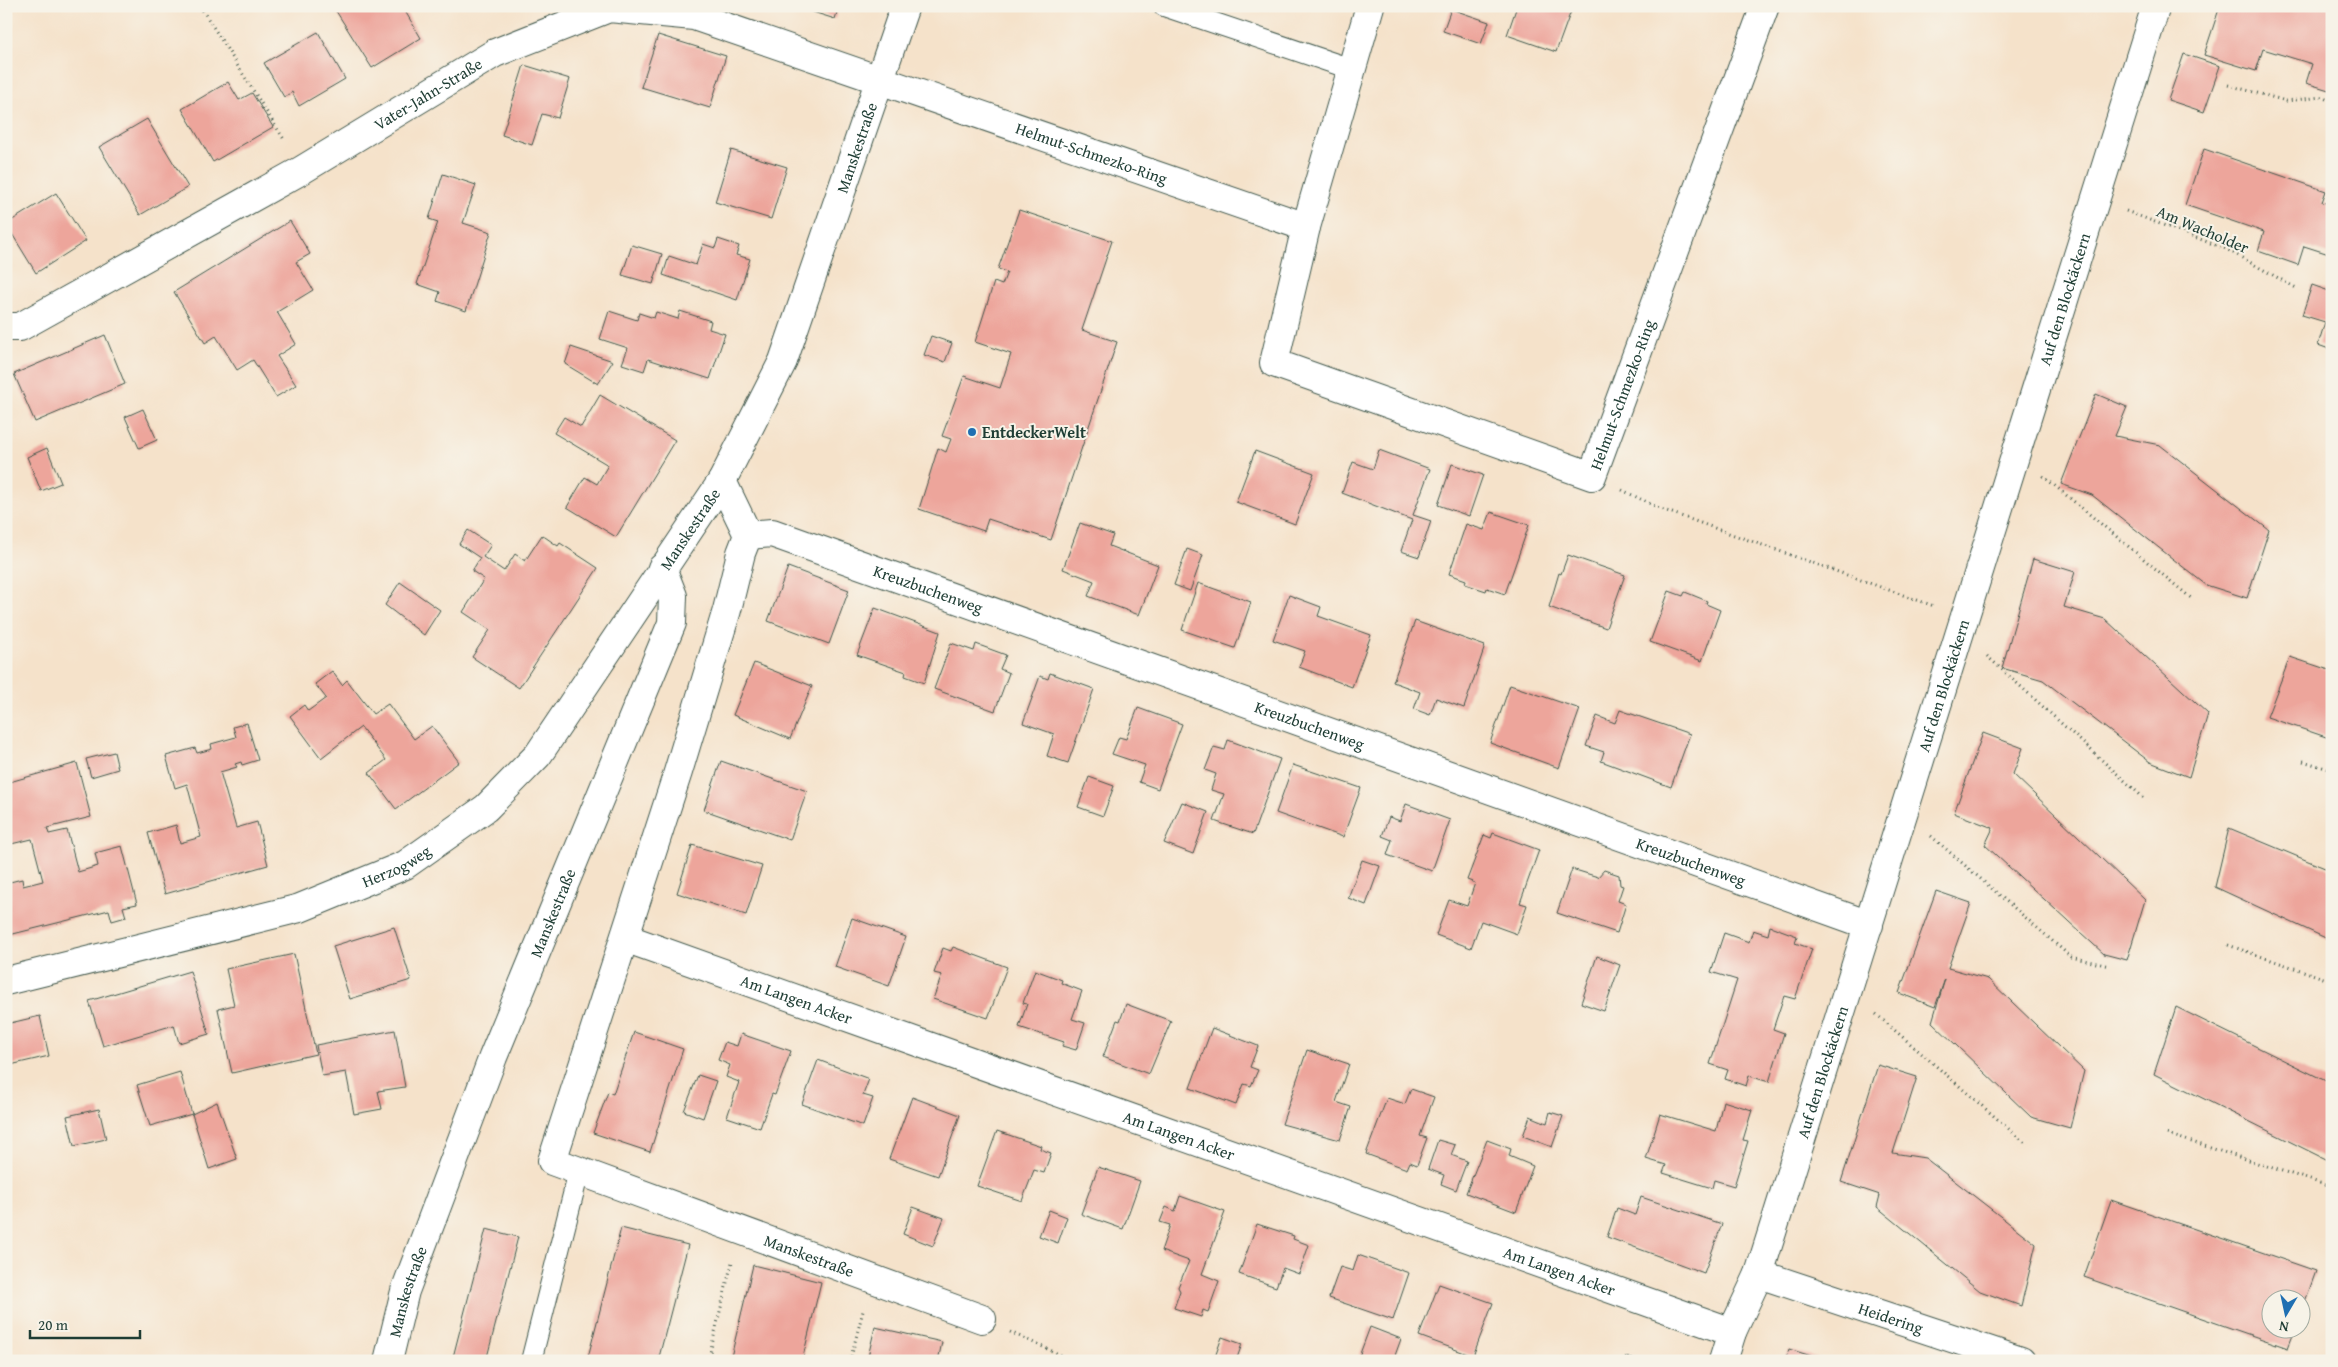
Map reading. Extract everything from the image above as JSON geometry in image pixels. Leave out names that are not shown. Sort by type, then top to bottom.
[{"type":"street","name":"Manskestraße","points":[[388,1361],[406,1291],[493,1057],[672,623],[673,596],[662,568],[722,481],[782,361],[905,6]]},
{"type":"street","name":"Helmut-Schmezko-Ring","points":[[1370,6],[1306,227],[1274,363],[1592,476],[1765,6]]},
{"type":"street","name":"Auf den Blockäckern","points":[[1723,1361],[1732,1332],[1759,1274],[2156,6]]},
{"type":"street","name":"Vater-Jahn-Straße","points":[[6,327],[20,326],[302,170],[495,53],[609,8],[694,16],[879,80]]},
{"type":"street","name":"Helmut-Schmezko-Ring","points":[[879,80],[1306,227]]},
{"type":"street","name":"Manskestraße","points":[[722,481],[748,535],[678,772],[552,1161],[982,1319]]},
{"type":"street","name":"Kreuzbuchenweg","points":[[748,535],[772,533],[1869,925]]},
{"type":"street","name":"Herzogweg","points":[[6,981],[300,908],[405,865],[486,808],[538,755],[662,568]]},
{"type":"street","name":"Am Langen Acker","points":[[625,938],[1732,1332]]},
{"type":"street","name":"Heidering","points":[[1759,1274],[2021,1361]]},
{"type":"lane","points":[[1164,6],[1351,68]]},
{"type":"lane","points":[[531,1361],[579,1171]]},
{"type":"path","points":[[200,6],[302,170]]},
{"type":"path","points":[[2228,85],[2286,101],[2322,97],[2332,102]]},
{"type":"path","name":"Am Wacholder","points":[[2096,200],[2226,249],[2298,289]]},
{"type":"path","points":[[2017,454],[2191,598]]},
{"type":"path","points":[[1592,476],[1661,509],[1963,625],[2146,800]]},
{"type":"path","points":[[2303,761],[2332,770]]},
{"type":"path","points":[[1905,812],[2071,956],[2109,966]]},
{"type":"path","points":[[2228,945],[2332,981]]},
{"type":"path","points":[[1848,990],[2025,1143]]},
{"type":"path","points":[[2167,1134],[2332,1187]]},
{"type":"path","points":[[708,1361],[740,1230]]},
{"type":"path","points":[[850,1361],[872,1278]]},
{"type":"path","points":[[982,1319],[1074,1361]]},
{"type":"building","points":[[343,6],[402,6],[421,38],[372,68],[336,11]]},
{"type":"building","points":[[794,6],[839,6],[835,19]]},
{"type":"building","points":[[1517,6],[1557,6],[1571,11],[1556,52],[1507,35]]},
{"type":"building","points":[[2220,6],[2332,6],[2332,91],[2306,83],[2312,64],[2263,49],[2256,71],[2204,55]]},
{"type":"building","points":[[1451,9],[1489,22],[1481,44],[1443,31]]},
{"type":"building","points":[[318,32],[345,79],[299,106],[292,92],[284,97],[264,63]]},
{"type":"building","points":[[658,35],[726,56],[710,108],[641,87]]},
{"type":"building","points":[[2184,54],[2220,66],[2204,112],[2168,100]]},
{"type":"building","points":[[524,65],[570,79],[558,118],[542,114],[532,145],[502,135]]},
{"type":"building","points":[[228,82],[239,100],[252,93],[273,127],[213,162],[182,109]]},
{"type":"building","points":[[147,119],[188,187],[140,215],[99,147]]},
{"type":"building","points":[[2204,149],[2326,191],[2322,202],[2332,205],[2332,255],[2304,246],[2298,265],[2258,251],[2264,232],[2185,205]]},
{"type":"building","points":[[731,150],[787,167],[771,219],[715,202]]},
{"type":"building","points":[[443,174],[476,185],[463,223],[491,232],[466,311],[437,301],[440,292],[417,284],[438,222],[429,219]]},
{"type":"building","points":[[56,193],[86,241],[36,273],[6,224]]},
{"type":"building","points":[[1019,210],[1112,241],[1082,330],[1117,342],[1051,540],[988,519],[984,531],[919,509],[938,448],[946,452],[951,439],[942,436],[964,376],[1000,388],[1011,354],[975,342],[994,282],[1002,285],[1007,272],[998,269]]},
{"type":"building","points":[[290,221],[310,254],[296,262],[313,290],[277,312],[296,344],[277,356],[296,385],[276,397],[253,360],[237,370],[216,336],[205,343],[174,292]]},
{"type":"building","points":[[718,239],[739,246],[736,255],[750,259],[737,300],[663,275],[669,256],[696,265],[703,244],[715,248]]},
{"type":"building","points":[[632,245],[662,254],[653,284],[622,275]]},
{"type":"building","points":[[2312,285],[2332,292],[2332,350],[2318,345],[2325,322],[2302,315]]},
{"type":"building","points":[[609,311],[637,320],[639,313],[654,318],[656,312],[678,319],[680,311],[711,321],[709,329],[725,334],[710,379],[648,359],[644,371],[622,364],[628,348],[600,339]]},
{"type":"building","points":[[105,335],[125,384],[35,422],[14,374]]},
{"type":"building","points":[[931,336],[952,343],[945,362],[924,355]]},
{"type":"building","points":[[571,347],[613,361],[598,384],[565,364]]},
{"type":"building","points":[[2096,394],[2127,407],[2115,436],[2160,445],[2269,530],[2247,598],[2206,585],[2092,495],[2061,484]]},
{"type":"building","points":[[600,395],[675,440],[616,537],[567,507],[585,477],[597,484],[608,465],[554,433],[564,417],[581,427]]},
{"type":"building","points":[[143,409],[157,440],[139,448],[125,417]]},
{"type":"building","points":[[47,448],[61,483],[41,491],[27,457]]},
{"type":"building","points":[[1379,450],[1430,469],[1413,515],[1431,521],[1419,557],[1401,551],[1412,520],[1342,493],[1353,462],[1373,469]]},
{"type":"building","points":[[1255,451],[1314,473],[1295,524],[1236,502]]},
{"type":"building","points":[[1452,464],[1483,475],[1469,516],[1438,505]]},
{"type":"building","points":[[1491,512],[1529,525],[1505,594],[1487,588],[1486,591],[1465,584],[1466,580],[1449,574],[1466,524],[1484,530]]},
{"type":"building","points":[[1080,523],[1113,535],[1109,546],[1158,565],[1139,615],[1088,596],[1094,581],[1063,569]]},
{"type":"building","points":[[468,530],[491,545],[483,557],[504,571],[515,554],[525,561],[542,535],[558,546],[560,543],[598,568],[519,688],[472,657],[490,630],[463,612],[484,579],[472,571],[480,558],[459,544]]},
{"type":"building","points":[[1187,549],[1203,555],[1190,591],[1174,585]]},
{"type":"building","points":[[1568,555],[1625,575],[1606,628],[1549,607],[1559,573],[1561,574]]},
{"type":"building","points":[[2033,559],[2075,572],[2064,607],[2105,619],[2208,714],[2189,777],[2150,762],[2043,680],[2002,668]]},
{"type":"building","points":[[788,567],[849,590],[829,644],[768,621]]},
{"type":"building","points":[[400,582],[440,610],[424,635],[385,605]]},
{"type":"building","points":[[1198,583],[1251,602],[1235,648],[1182,630]]},
{"type":"building","points":[[1669,591],[1683,596],[1685,592],[1707,601],[1706,604],[1720,610],[1702,661],[1650,642]]},
{"type":"building","points":[[1289,595],[1321,607],[1318,616],[1371,635],[1352,687],[1299,667],[1305,651],[1273,640]]},
{"type":"building","points":[[875,608],[940,632],[924,683],[905,676],[906,672],[857,655]]},
{"type":"building","points":[[1415,621],[1485,646],[1464,708],[1436,698],[1430,715],[1414,709],[1420,692],[1393,682]]},
{"type":"building","points":[[951,643],[974,651],[976,644],[1006,655],[1000,669],[1009,673],[995,711],[934,689]]},
{"type":"building","points":[[2290,657],[2332,671],[2332,739],[2267,717]]},
{"type":"building","points":[[754,663],[812,686],[790,739],[733,715]]},
{"type":"building","points":[[332,671],[342,685],[347,680],[373,714],[388,704],[414,739],[432,726],[459,762],[396,809],[369,773],[386,760],[361,727],[321,758],[290,716],[304,705],[308,711],[326,698],[315,684]]},
{"type":"building","points":[[1050,673],[1094,689],[1068,763],[1047,756],[1054,734],[1023,723],[1040,676],[1048,679]]},
{"type":"building","points":[[1510,685],[1580,709],[1559,768],[1490,743]]},
{"type":"building","points":[[1138,708],[1182,724],[1158,789],[1139,782],[1145,765],[1112,754],[1119,737],[1126,739]]},
{"type":"building","points":[[1620,710],[1690,734],[1671,787],[1601,761],[1604,752],[1586,746],[1597,716],[1615,723]]},
{"type":"building","points":[[247,723],[258,760],[242,765],[241,762],[235,764],[237,767],[220,772],[236,828],[257,822],[268,865],[165,894],[148,833],[176,825],[180,843],[201,837],[187,784],[175,788],[166,756],[195,748],[197,753],[212,749],[211,744],[236,737],[233,727]]},
{"type":"building","points":[[1983,733],[2023,748],[2013,774],[2145,900],[2127,960],[2104,954],[1985,845],[1993,828],[1954,813]]},
{"type":"building","points":[[1228,740],[1280,759],[1253,834],[1214,821],[1224,794],[1211,790],[1216,774],[1205,770],[1214,747],[1225,750]]},
{"type":"building","points":[[114,752],[118,769],[91,777],[86,759]]},
{"type":"building","points":[[721,761],[807,791],[790,840],[704,810]]},
{"type":"building","points":[[77,763],[91,817],[47,828],[49,834],[67,830],[78,872],[98,866],[95,853],[122,846],[137,904],[123,907],[126,917],[112,921],[109,910],[9,935],[6,925],[6,883],[22,879],[23,886],[43,881],[32,839],[7,845],[6,783]]},
{"type":"building","points":[[1293,765],[1361,788],[1343,837],[1276,813]]},
{"type":"building","points":[[1089,777],[1114,786],[1103,816],[1078,807]]},
{"type":"building","points":[[1182,802],[1208,812],[1193,854],[1164,843]]},
{"type":"building","points":[[1406,804],[1450,820],[1432,871],[1387,855],[1392,840],[1382,836],[1389,817],[1400,821]]},
{"type":"building","points":[[2229,828],[2332,871],[2332,941],[2215,887]]},
{"type":"building","points":[[1493,833],[1539,850],[1520,903],[1527,905],[1517,934],[1481,921],[1471,948],[1436,935],[1449,900],[1467,906],[1475,883],[1467,880],[1484,835],[1491,838]]},
{"type":"building","points":[[692,845],[762,866],[746,915],[677,893]]},
{"type":"building","points":[[1362,860],[1380,866],[1366,905],[1348,898]]},
{"type":"building","points":[[1572,869],[1598,877],[1604,870],[1619,875],[1620,885],[1623,886],[1618,901],[1626,904],[1617,933],[1557,913]]},
{"type":"building","points":[[1936,891],[1971,903],[1948,968],[1988,979],[2084,1071],[2070,1128],[2031,1117],[1932,1022],[1945,979],[1935,1007],[1899,993]]},
{"type":"building","points":[[852,918],[906,937],[889,986],[835,967]]},
{"type":"building","points":[[1770,926],[1797,936],[1795,943],[1812,949],[1795,999],[1784,996],[1773,1029],[1784,1033],[1769,1082],[1749,1076],[1746,1086],[1725,1079],[1728,1070],[1710,1064],[1737,980],[1711,972],[1724,933],[1749,942],[1753,930],[1768,935]]},
{"type":"building","points":[[394,927],[411,980],[350,999],[333,946]]},
{"type":"building","points":[[953,947],[1007,967],[988,1018],[933,999],[942,975],[934,973],[943,948],[951,951]]},
{"type":"building","points":[[294,954],[316,1054],[232,1073],[218,1009],[234,1005],[226,969]]},
{"type":"building","points":[[1597,956],[1620,965],[1604,1011],[1581,1003]]},
{"type":"building","points":[[1035,970],[1062,980],[1061,983],[1082,991],[1072,1019],[1085,1023],[1076,1050],[1062,1046],[1064,1042],[1019,1027],[1027,1004],[1023,1003]]},
{"type":"building","points":[[190,971],[209,1034],[179,1043],[174,1025],[103,1046],[89,1001]]},
{"type":"building","points":[[1126,1004],[1171,1021],[1149,1074],[1103,1057],[1117,1020],[1120,1021]]},
{"type":"building","points":[[2176,1007],[2332,1084],[2332,1153],[2329,1161],[2154,1074]]},
{"type":"building","points":[[40,1016],[49,1056],[6,1066],[6,1024]]},
{"type":"building","points":[[1212,1028],[1258,1046],[1250,1067],[1258,1070],[1251,1086],[1244,1084],[1236,1105],[1190,1088]]},
{"type":"building","points":[[395,1030],[405,1087],[378,1091],[382,1109],[354,1114],[346,1072],[322,1076],[316,1045]]},
{"type":"building","points":[[634,1032],[683,1049],[650,1152],[593,1133],[608,1092],[613,1094]]},
{"type":"building","points":[[741,1034],[791,1051],[775,1095],[772,1094],[760,1128],[727,1117],[739,1082],[726,1077],[730,1065],[718,1060],[725,1042],[737,1046]]},
{"type":"building","points":[[1307,1050],[1349,1064],[1336,1102],[1351,1107],[1340,1140],[1282,1124]]},
{"type":"building","points":[[818,1060],[869,1079],[863,1095],[873,1098],[863,1126],[802,1104]]},
{"type":"building","points":[[1878,1065],[1917,1077],[1893,1153],[1925,1158],[2036,1244],[2021,1306],[1980,1291],[1877,1207],[1880,1195],[1841,1182]]},
{"type":"building","points":[[180,1072],[192,1114],[150,1126],[137,1085]]},
{"type":"building","points":[[698,1075],[716,1081],[703,1118],[684,1111]]},
{"type":"building","points":[[1411,1089],[1434,1097],[1420,1136],[1427,1138],[1417,1165],[1410,1162],[1407,1169],[1366,1154],[1387,1098],[1405,1104]]},
{"type":"building","points":[[912,1097],[960,1115],[938,1176],[889,1159]]},
{"type":"building","points":[[1723,1101],[1752,1110],[1743,1140],[1748,1141],[1734,1186],[1714,1180],[1712,1188],[1663,1173],[1666,1165],[1646,1159],[1660,1114],[1716,1131]]},
{"type":"building","points":[[217,1102],[237,1159],[209,1169],[192,1114]]},
{"type":"building","points":[[99,1109],[106,1139],[74,1146],[67,1116]]},
{"type":"building","points":[[1550,1112],[1563,1116],[1552,1147],[1523,1136],[1530,1116],[1547,1123]]},
{"type":"building","points":[[997,1131],[1041,1146],[1040,1149],[1051,1153],[1044,1173],[1034,1170],[1022,1201],[977,1186]]},
{"type":"building","points":[[1438,1140],[1455,1145],[1451,1155],[1467,1161],[1456,1190],[1441,1184],[1444,1175],[1428,1169]]},
{"type":"building","points":[[1487,1140],[1511,1149],[1509,1156],[1533,1166],[1516,1212],[1466,1193]]},
{"type":"building","points":[[1098,1167],[1140,1181],[1123,1229],[1081,1214]]},
{"type":"building","points":[[1180,1196],[1225,1212],[1202,1274],[1219,1281],[1208,1312],[1203,1310],[1201,1317],[1174,1308],[1180,1291],[1178,1287],[1189,1261],[1161,1251],[1170,1225],[1160,1222],[1166,1207],[1175,1211]]},
{"type":"building","points":[[1641,1197],[1722,1224],[1704,1273],[1607,1237],[1617,1208],[1635,1215]]},
{"type":"building","points":[[2111,1200],[2316,1271],[2309,1290],[2260,1290],[2260,1338],[2084,1277]]},
{"type":"building","points":[[913,1207],[944,1218],[933,1246],[903,1234]]},
{"type":"building","points":[[1049,1210],[1067,1217],[1058,1243],[1039,1236]]},
{"type":"building","points":[[1257,1224],[1294,1236],[1293,1239],[1309,1245],[1299,1274],[1283,1268],[1276,1287],[1239,1274]]},
{"type":"building","points":[[621,1228],[688,1245],[658,1361],[587,1361]]},
{"type":"building","points":[[486,1229],[518,1237],[486,1361],[452,1361]]},
{"type":"building","points":[[1358,1255],[1409,1273],[1393,1320],[1329,1298],[1340,1267],[1353,1271]]},
{"type":"building","points":[[753,1265],[821,1282],[802,1361],[730,1361]]},
{"type":"building","points":[[1439,1284],[1493,1303],[1473,1356],[1419,1336]]},
{"type":"building","points":[[875,1327],[942,1342],[938,1361],[867,1361]]},
{"type":"building","points":[[1370,1327],[1401,1339],[1393,1361],[1358,1359]]},
{"type":"building","points":[[1222,1337],[1242,1344],[1236,1361],[1214,1360]]},
{"type":"building","points":[[2265,1340],[2291,1340],[2288,1348]]},
{"type":"building","points":[[1789,1349],[1824,1360],[1785,1361]]},
{"type":"building","points":[[1626,1357],[1636,1360],[1636,1361],[1624,1361]]},
{"type":"place","name":"EntdeckerWelt","points":[[972,432]]}]
